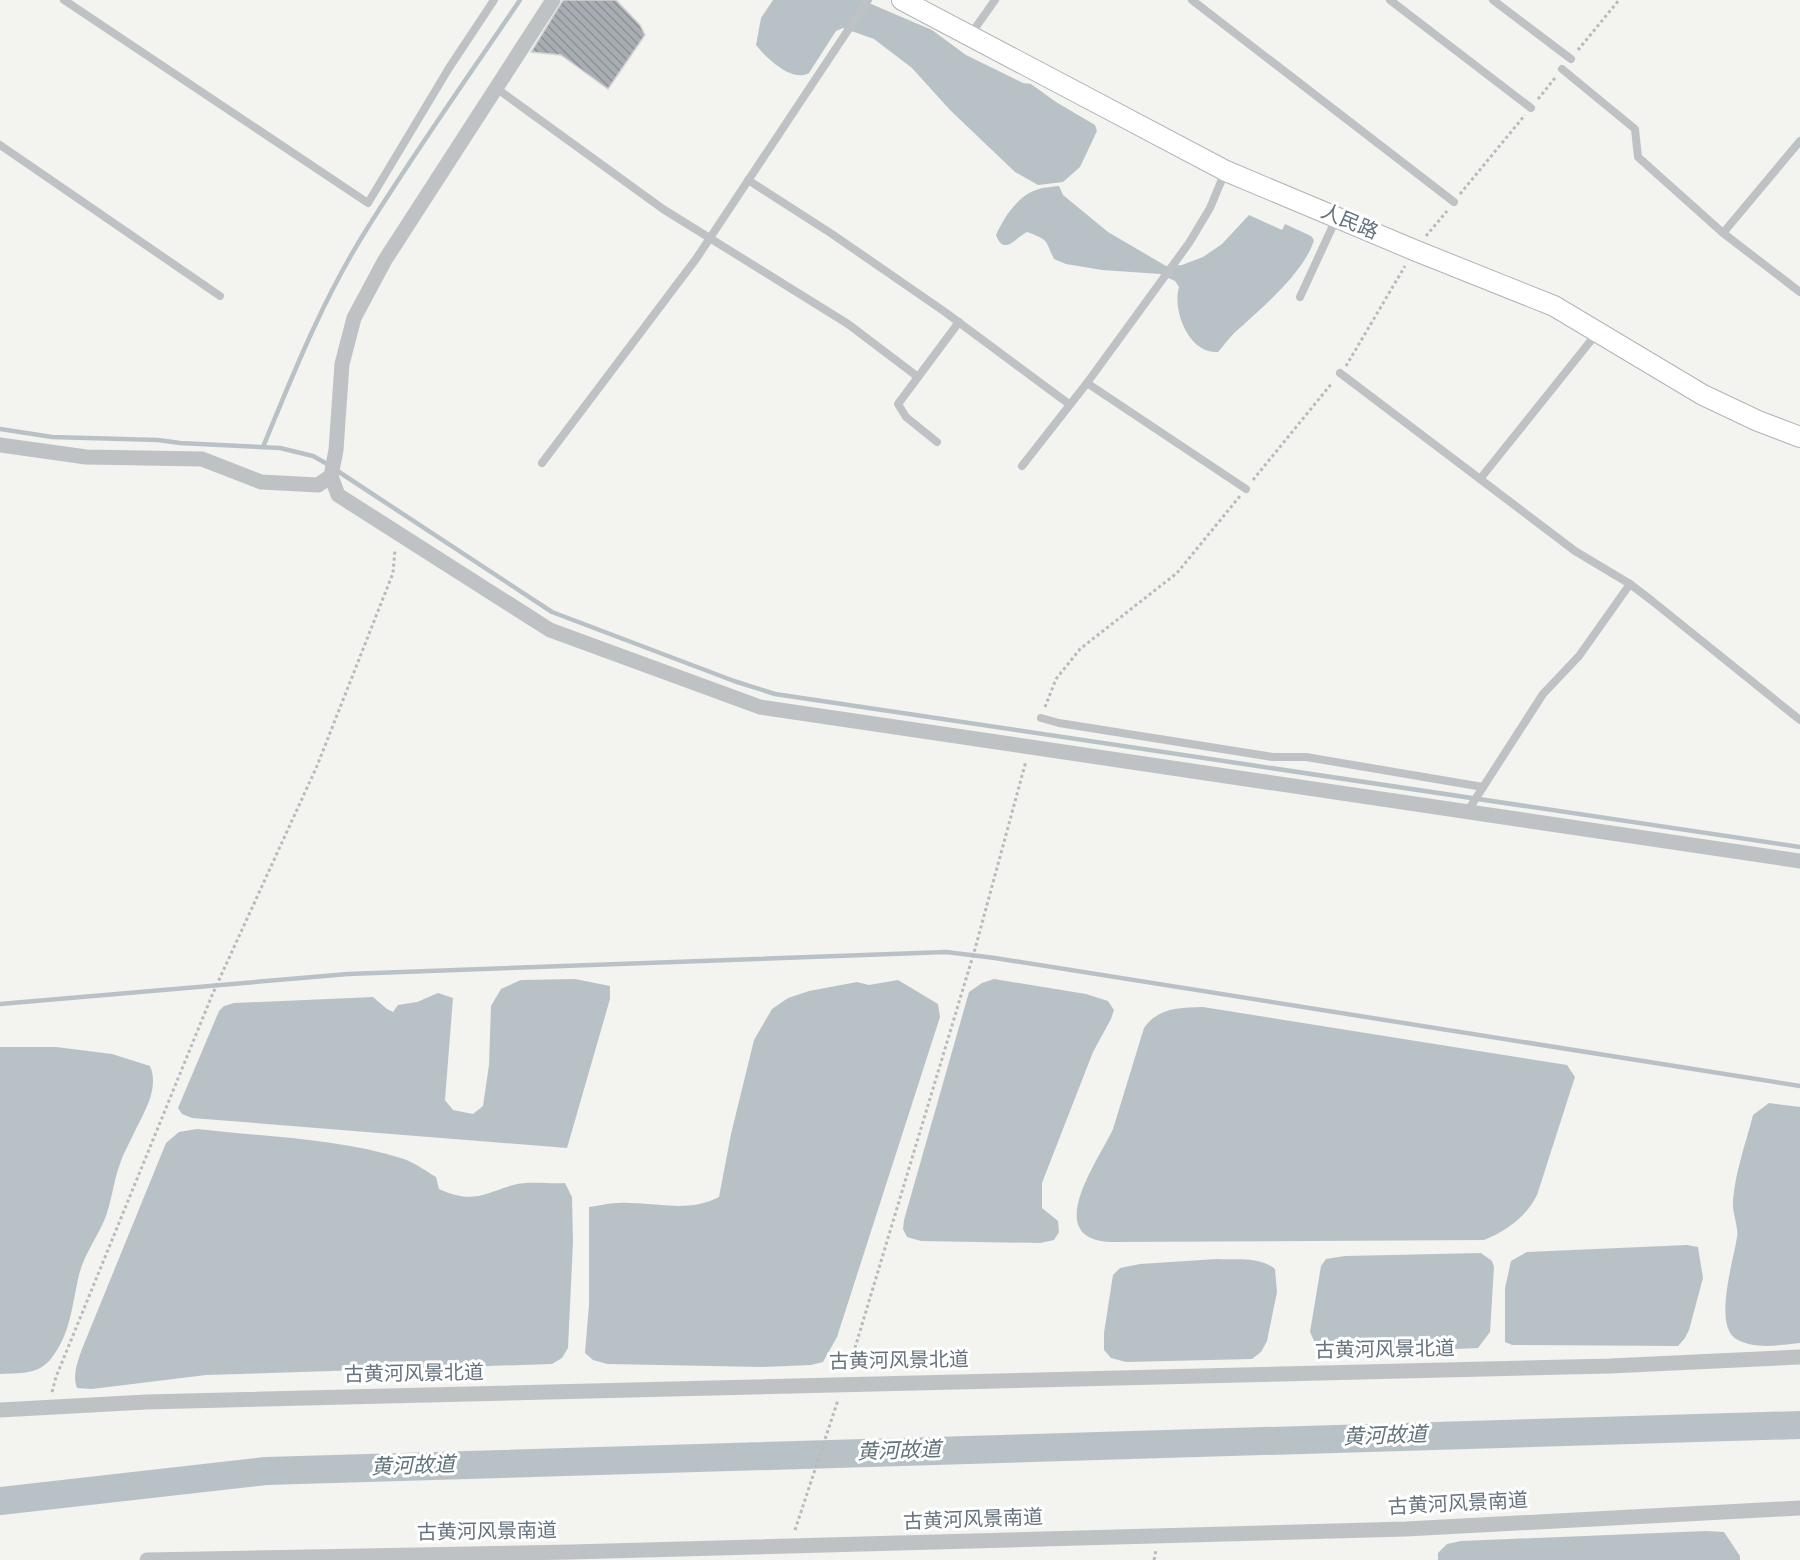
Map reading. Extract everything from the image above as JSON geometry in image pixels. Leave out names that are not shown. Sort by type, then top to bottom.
[{"type":"street","points":[[553,0],[385,260],[354,318],[342,364],[332,470],[338,495],[550,630],[760,707],[1469,809],[1800,861]]},
{"type":"street","name":"人民路","points":[[902,0],[1226,171],[1554,306],[1703,395],[1758,421],[1800,437]]},
{"type":"street","points":[[0,445],[86,457],[202,459],[261,482],[318,485],[332,470]]},
{"type":"street","name":"古黄河风景北道","points":[[0,1410],[146,1402],[841,1391],[1800,1358]]},
{"type":"street","name":"古黄河风景南道","points":[[147,1560],[571,1552],[1406,1529],[1800,1508]]},
{"type":"lane","points":[[63,0],[368,203],[449,68],[494,0]]},
{"type":"lane","points":[[542,463],[689,268],[868,0]]},
{"type":"lane","points":[[970,35],[995,0]]},
{"type":"lane","points":[[1192,0],[1454,202]]},
{"type":"lane","points":[[1390,0],[1531,108]]},
{"type":"lane","points":[[1493,0],[1571,59]]},
{"type":"lane","points":[[1562,69],[1635,129],[1638,157],[1723,233],[1800,292]]},
{"type":"lane","points":[[495,88],[663,209],[848,324],[918,377]]},
{"type":"lane","points":[[1723,233],[1800,141]]},
{"type":"lane","points":[[0,145],[220,296]]},
{"type":"lane","points":[[1022,466],[1087,383],[1189,243],[1210,208],[1226,171]]},
{"type":"lane","points":[[748,180],[832,234],[959,322],[1069,404]]},
{"type":"lane","points":[[1300,297],[1336,217]]},
{"type":"lane","points":[[936,442],[906,417],[898,404],[959,322]]},
{"type":"lane","points":[[1480,479],[1598,332]]},
{"type":"lane","points":[[1340,373],[1575,551],[1630,585],[1800,720]]},
{"type":"lane","points":[[1087,383],[1246,489]]},
{"type":"lane","points":[[1469,809],[1543,694],[1579,656],[1630,585]]},
{"type":"lane","points":[[1041,718],[1070,725],[1273,757],[1306,757],[1481,790]]},
{"type":"path","points":[[48,1407],[56,1377],[213,993],[317,766],[393,573],[397,532]]},
{"type":"path","points":[[801,1512],[841,1391],[971,963],[1030,747]]},
{"type":"shaded area","points":[[773,0],[862,0],[932,30],[966,55],[1023,83],[1031,84],[1095,125],[1097,131],[1080,167],[1063,182],[1038,185],[1015,172],[950,110],[912,68],[874,39],[843,28],[836,31],[809,73],[795,75],[787,72],[756,45],[761,18]]},
{"type":"shaded area","points":[[1059,186],[1063,195],[1108,232],[1166,266],[1182,265],[1203,257],[1222,244],[1249,215],[1282,230],[1285,224],[1311,236],[1314,240],[1302,264],[1283,287],[1218,352],[1208,351],[1191,339],[1185,329],[1178,308],[1179,287],[1175,281],[1160,274],[1102,270],[1066,264],[1054,259],[1043,239],[1027,232],[1010,244],[1003,245],[999,241],[996,235],[999,228],[1019,201],[1032,192]]},
{"type":"shaded area","points":[[575,979],[610,986],[610,999],[567,1148],[192,1118],[182,1114],[178,1108],[219,1011],[224,1006],[234,1003],[373,997],[393,1012],[398,1005],[417,1002],[438,993],[453,998],[445,1100],[453,1110],[473,1114],[483,1106],[489,1065],[491,1006],[501,989],[521,980]]},
{"type":"shaded area","points":[[994,979],[1086,994],[1108,1001],[1114,1010],[1093,1052],[1042,1183],[1042,1208],[1058,1221],[1059,1232],[1054,1240],[1040,1243],[921,1241],[907,1237],[903,1229],[904,1220],[969,992],[982,983]]},
{"type":"shaded area","points":[[898,980],[938,1004],[940,1017],[837,1337],[823,1362],[811,1365],[763,1367],[607,1364],[593,1360],[585,1353],[589,1305],[589,1207],[610,1203],[695,1205],[719,1197],[731,1134],[754,1040],[772,1009],[788,998],[809,991],[857,982],[869,985]]},
{"type":"shaded area","points":[[1203,1007],[1567,1065],[1575,1077],[1537,1195],[1515,1222],[1484,1240],[1111,1242],[1090,1238],[1079,1227],[1077,1213],[1080,1196],[1113,1129],[1144,1028],[1163,1012]]},
{"type":"shaded area","points":[[0,1047],[56,1047],[112,1054],[150,1066],[153,1084],[149,1101],[121,1160],[104,1221],[81,1268],[67,1330],[57,1350],[45,1365],[33,1371],[0,1374]]},
{"type":"shaded area","points":[[1769,1103],[1800,1107],[1800,1343],[1768,1346],[1751,1345],[1736,1339],[1729,1332],[1725,1306],[1737,1233],[1733,1206],[1736,1179],[1753,1115]]},
{"type":"shaded area","points":[[197,1129],[327,1142],[379,1152],[412,1163],[436,1177],[439,1189],[462,1196],[479,1196],[523,1183],[565,1183],[572,1197],[573,1242],[568,1348],[562,1358],[552,1364],[206,1375],[92,1389],[77,1388],[75,1373],[82,1349],[166,1143],[179,1132]]},
{"type":"shaded area","points":[[1687,1245],[1698,1247],[1703,1278],[1689,1330],[1678,1346],[1512,1345],[1505,1342],[1505,1288],[1511,1261],[1527,1252]]},
{"type":"shaded area","points":[[1481,1253],[1492,1261],[1494,1267],[1490,1332],[1478,1348],[1341,1354],[1324,1349],[1315,1343],[1310,1332],[1321,1266],[1326,1259],[1345,1256]]},
{"type":"shaded area","points":[[1217,1259],[1255,1260],[1275,1269],[1277,1292],[1267,1341],[1261,1352],[1252,1359],[1126,1362],[1111,1358],[1104,1350],[1104,1333],[1113,1275],[1120,1268],[1140,1264]]},
{"type":"shaded area","points":[[1724,1532],[1740,1556],[1740,1560],[1438,1560],[1438,1553],[1447,1544],[1461,1541]]},
{"type":"building","points":[[563,0],[616,0],[640,25],[645,35],[608,89],[561,55],[531,52]]},
{"type":"waterway","points":[[263,447],[310,337],[350,257],[403,173],[520,0]]},
{"type":"waterway","points":[[0,429],[52,437],[158,440],[280,448],[313,456],[329,465]]},
{"type":"waterway","points":[[336,470],[552,612],[734,681],[775,694],[1800,847]]},
{"type":"waterway","points":[[0,1004],[348,974],[946,952],[1800,1086]]},
{"type":"waterway","name":"黄河故道","points":[[0,1501],[266,1471],[1800,1425]]}]
